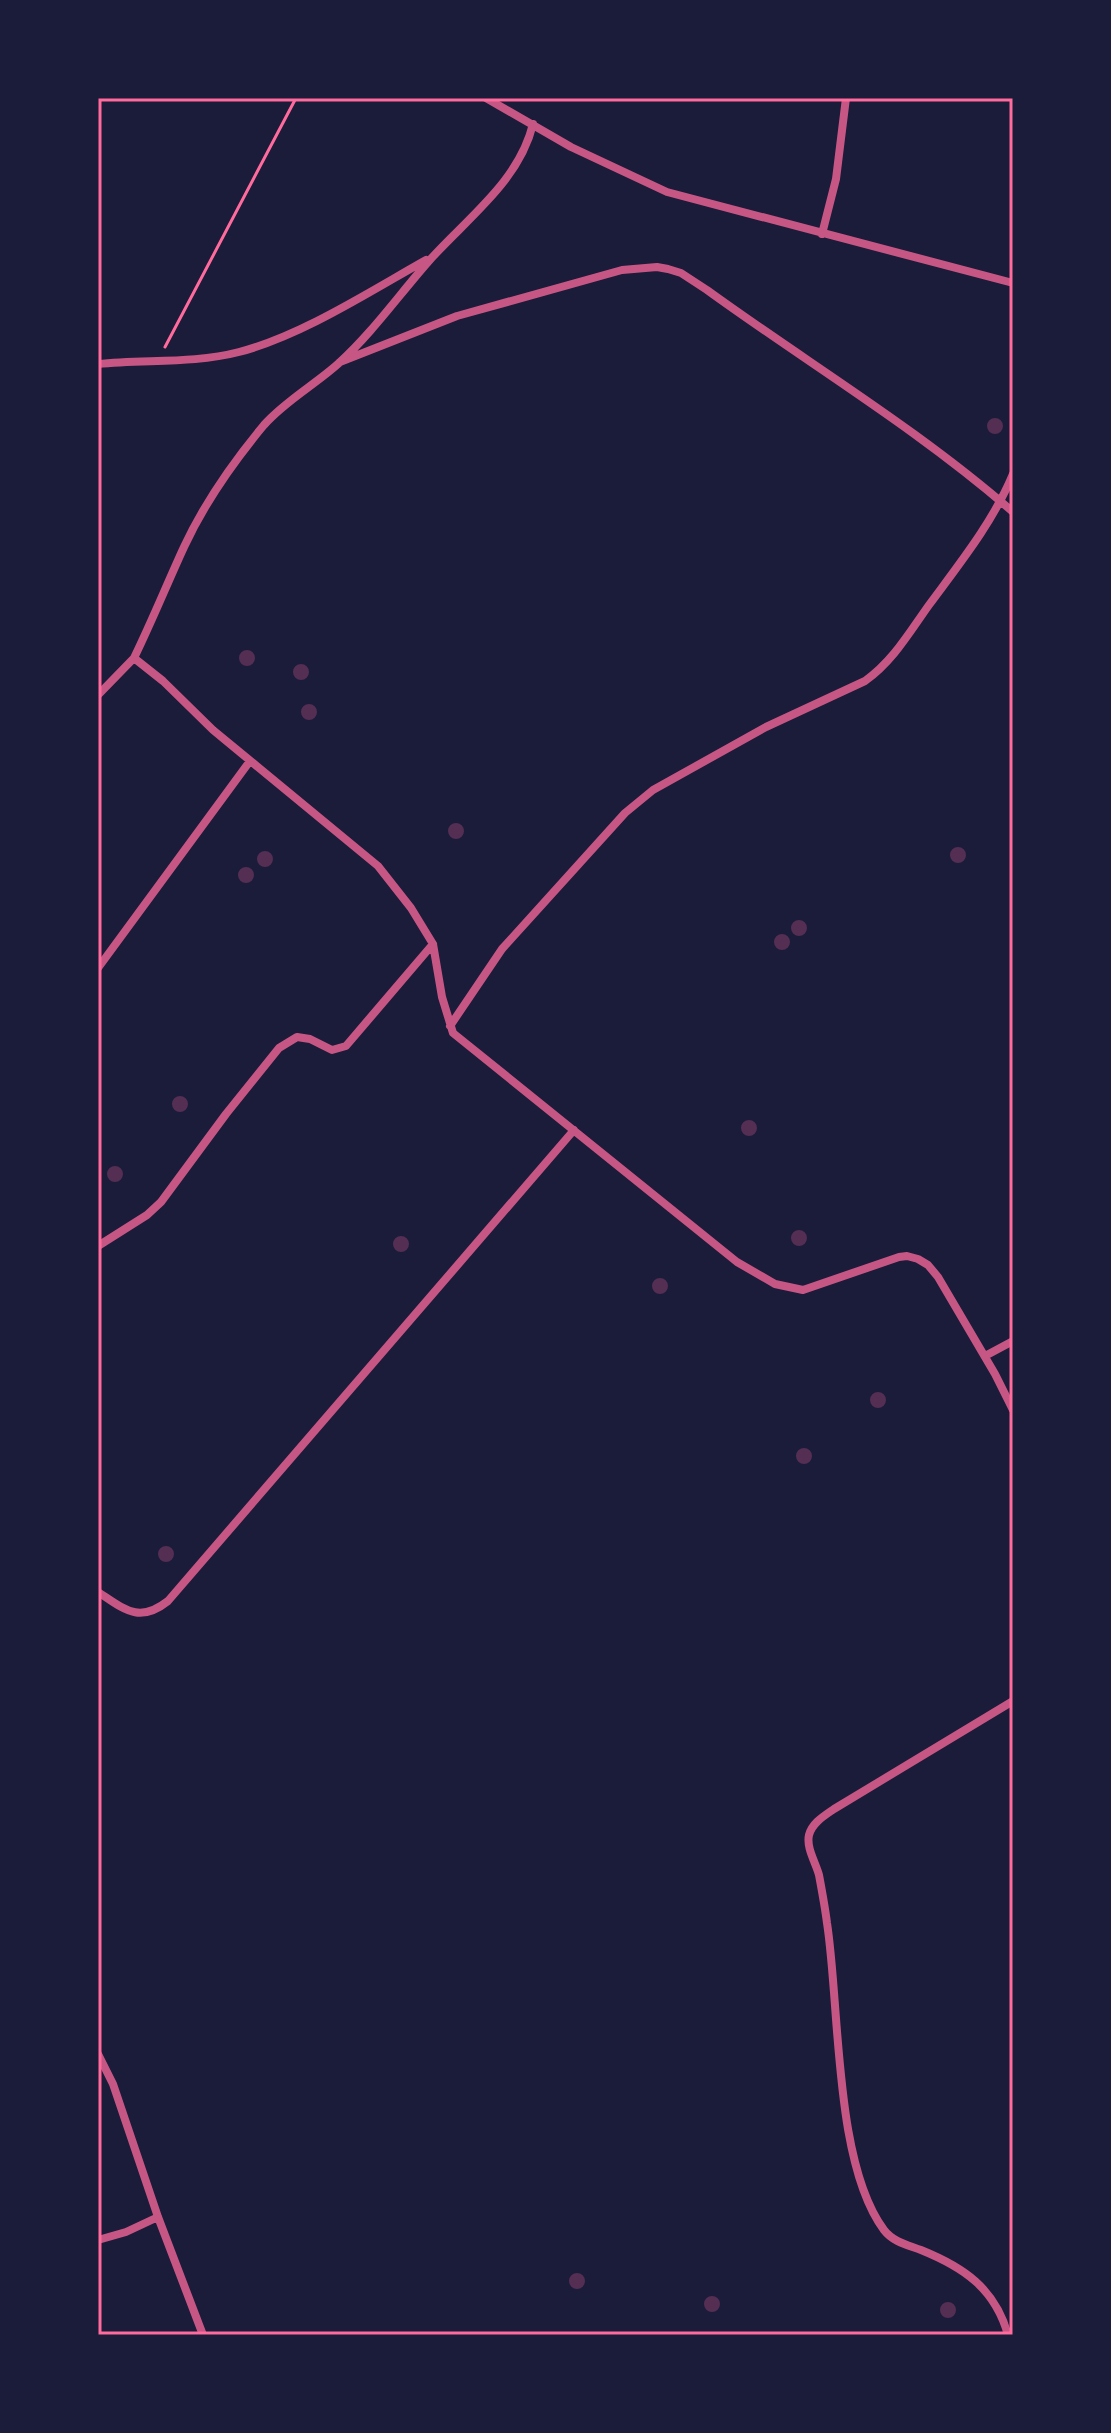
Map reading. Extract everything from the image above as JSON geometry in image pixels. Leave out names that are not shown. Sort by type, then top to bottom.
[{"type":"street","points":[[486,98],[571,147],[667,192],[1013,283]]},
{"type":"street","points":[[822,234],[836,179],[846,98]]},
{"type":"street","points":[[98,695],[134,658],[185,545],[233,466],[267,422],[340,362],[433,256],[497,190],[516,165],[529,140],[533,124]]},
{"type":"street","points":[[98,364],[218,357],[241,352],[325,316],[433,256]]},
{"type":"street","points":[[340,362],[457,316],[517,298],[622,270],[668,269],[681,273],[707,290],[901,424],[1013,512]]},
{"type":"street","points":[[450,1026],[502,949],[625,813],[644,797],[766,727],[878,672],[896,653],[1001,502],[1013,474]]},
{"type":"street","points":[[134,658],[163,681],[213,730],[378,866],[411,908],[433,944],[450,1026],[460,1040],[737,1262],[775,1284],[803,1290],[899,1257],[918,1259],[938,1277],[1013,1410]]},
{"type":"street","points":[[98,968],[250,761]]},
{"type":"street","points":[[98,1246],[147,1215],[161,1202],[279,1048],[297,1037],[310,1039],[332,1050],[346,1046],[433,944]]},
{"type":"street","points":[[98,1592],[127,1610],[138,1613],[156,1610],[168,1601],[574,1130]]},
{"type":"street","points":[[985,1356],[1013,1341]]},
{"type":"street","points":[[1008,2335],[992,2301],[973,2276],[951,2262],[886,2234],[867,2197],[850,2136],[830,1943],[809,1837],[812,1827],[834,1809],[1013,1701]]},
{"type":"street","points":[[98,2054],[113,2084],[158,2217],[203,2335]]},
{"type":"street","points":[[98,2240],[126,2232],[158,2217]]},
{"type":"path","points":[[158,361],[296,98]]},
{"type":"building","points":[[995,418],[1001,420],[1001,432],[995,434],[989,432],[987,426],[989,420]]},
{"type":"building","points":[[247,650],[253,652],[253,664],[247,666],[241,664],[239,658],[241,652]]},
{"type":"building","points":[[301,664],[307,666],[307,678],[301,680],[295,678],[293,672],[295,666]]},
{"type":"building","points":[[309,704],[315,706],[315,718],[309,720],[303,718],[301,712],[303,706]]},
{"type":"building","points":[[456,823],[462,825],[462,837],[456,839],[450,837],[448,831],[450,825]]},
{"type":"building","points":[[958,847],[964,849],[964,861],[958,863],[952,861],[950,855],[952,849]]},
{"type":"building","points":[[265,851],[271,853],[271,865],[265,867],[259,865],[257,859],[259,853]]},
{"type":"building","points":[[246,867],[252,869],[252,881],[246,883],[240,881],[238,875],[240,869]]},
{"type":"building","points":[[799,920],[805,922],[805,934],[799,936],[793,934],[791,928],[793,922]]},
{"type":"building","points":[[782,934],[788,936],[788,948],[782,950],[776,948],[774,942],[776,936]]},
{"type":"building","points":[[180,1096],[186,1098],[186,1110],[180,1112],[174,1110],[172,1104],[174,1098]]},
{"type":"building","points":[[749,1120],[755,1122],[755,1134],[749,1136],[743,1134],[741,1128],[743,1122]]},
{"type":"building","points":[[115,1166],[121,1168],[121,1180],[115,1182],[109,1180],[107,1174],[109,1168]]},
{"type":"building","points":[[799,1230],[805,1232],[805,1244],[799,1246],[793,1244],[791,1238],[793,1232]]},
{"type":"building","points":[[401,1236],[407,1238],[407,1250],[401,1252],[395,1250],[393,1244],[395,1238]]},
{"type":"building","points":[[660,1278],[666,1280],[666,1292],[660,1294],[654,1292],[652,1286],[654,1280]]},
{"type":"building","points":[[878,1392],[884,1394],[884,1406],[878,1408],[872,1406],[870,1400],[872,1394]]},
{"type":"building","points":[[804,1448],[810,1450],[810,1462],[804,1464],[798,1462],[796,1456],[798,1450]]},
{"type":"building","points":[[166,1546],[172,1548],[172,1560],[166,1562],[160,1560],[158,1554],[160,1548]]},
{"type":"building","points":[[577,2273],[583,2275],[583,2287],[577,2289],[571,2287],[569,2281],[571,2275]]},
{"type":"building","points":[[712,2296],[718,2298],[718,2310],[712,2312],[706,2310],[704,2304],[706,2298]]},
{"type":"building","points":[[948,2302],[954,2304],[954,2316],[948,2318],[942,2316],[940,2310],[942,2304]]}]
